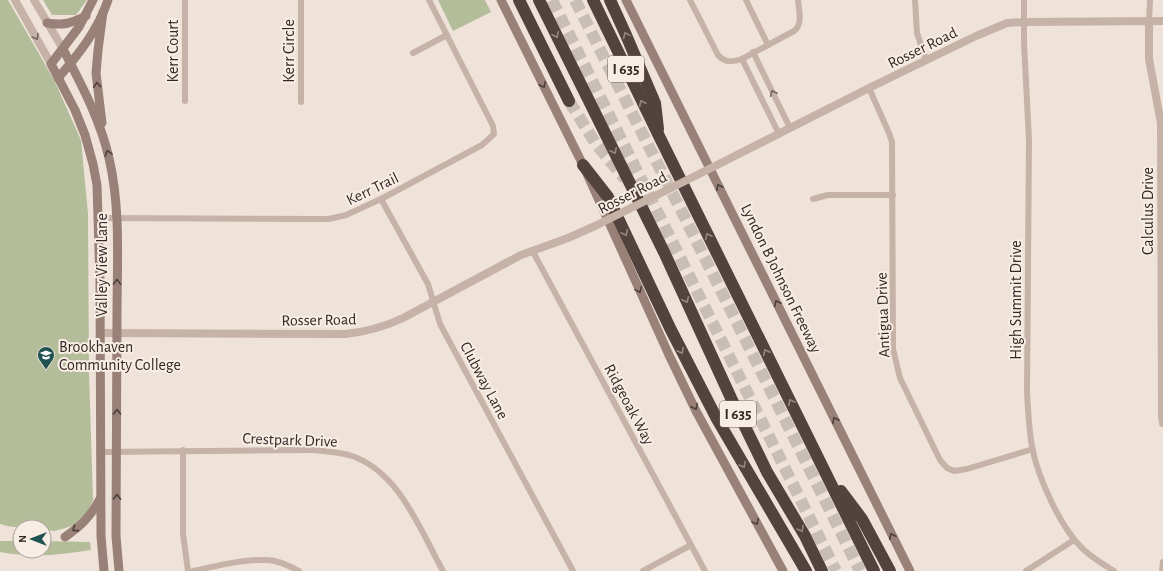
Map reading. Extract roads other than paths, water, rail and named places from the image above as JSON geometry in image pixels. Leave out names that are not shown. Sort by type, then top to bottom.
[{"type":"highway","points":[[519,0],[570,101]]},
{"type":"highway","name":"I 635","points":[[539,0],[664,252],[731,398],[764,465],[805,536],[822,571]]},
{"type":"highway","name":"I 635","points":[[594,0],[660,138],[874,571]]},
{"type":"highway","points":[[610,0],[656,103],[660,138]]},
{"type":"highway","points":[[583,165],[608,197],[671,330],[714,413],[745,470],[806,571]]},
{"type":"highway","points":[[820,462],[862,519],[890,571]]},
{"type":"main road","points":[[52,64],[71,40],[86,16],[93,0]]},
{"type":"main road","points":[[58,78],[71,64],[88,40],[108,0]]},
{"type":"main road","points":[[501,0],[583,165],[696,411],[783,571]]},
{"type":"main road","name":"Lyndon B Johnson Freeway","points":[[626,0],[910,571]]},
{"type":"main road","points":[[103,12],[96,73],[103,138]]},
{"type":"main road","points":[[47,23],[64,25],[86,16]]},
{"type":"main road","name":"Valley View Lane","points":[[63,49],[90,102],[103,138],[113,175],[117,217],[116,536],[119,571]]},
{"type":"main road","name":"Valley View Lane","points":[[52,64],[75,110],[85,135],[97,186],[101,333],[101,536],[104,571]]},
{"type":"main road","points":[[65,536],[86,521],[92,514],[101,498]]},
{"type":"street","points":[[15,0],[52,64]]},
{"type":"street","points":[[34,0],[63,49]]},
{"type":"street","name":"Kerr Court","points":[[185,0],[185,101]]},
{"type":"street","name":"Kerr Circle","points":[[301,0],[301,102]]},
{"type":"street","name":"Kerr Trail","points":[[98,218],[329,219],[346,215],[381,199],[482,145],[494,134],[493,126],[429,0]]},
{"type":"street","points":[[690,0],[718,55],[722,60],[728,62],[742,58],[794,32],[800,23],[798,0]]},
{"type":"street","points":[[746,0],[768,45]]},
{"type":"street","points":[[914,0],[917,33],[926,60]]},
{"type":"street","name":"High Summit Drive","points":[[1024,0],[1028,140],[1027,392],[1033,449],[1039,471],[1049,496],[1060,518],[1074,540],[1084,550],[1114,571]]},
{"type":"street","name":"Calculus Drive","points":[[1150,0],[1149,59],[1160,117],[1162,142],[1163,423]]},
{"type":"street","name":"Rosser Road","points":[[101,333],[345,334],[359,333],[386,326],[521,255],[568,238],[595,226],[869,88],[992,29],[1008,23],[1024,22],[1163,22]]},
{"type":"street","points":[[413,53],[447,35]]},
{"type":"street","points":[[753,52],[790,128]]},
{"type":"street","points":[[742,58],[779,134]]},
{"type":"street","name":"Antigua Drive","points":[[869,88],[892,142],[893,349],[900,378],[940,460],[947,468],[954,471],[967,469],[1033,449]]},
{"type":"street","points":[[813,199],[828,195],[893,195]]},
{"type":"street","name":"Clubway Lane","points":[[381,199],[428,284],[440,324],[573,571]]},
{"type":"street","name":"Ridgeoak Way","points":[[532,250],[705,571]]},
{"type":"street","points":[[183,450],[183,534],[188,571]]},
{"type":"street","name":"Crestpark Drive","points":[[101,452],[183,450],[310,450],[332,452],[350,456],[381,472],[392,483],[404,499],[443,571]]},
{"type":"street","points":[[1026,571],[1074,540]]},
{"type":"street","points":[[643,571],[691,545]]},
{"type":"street","points":[[193,571],[239,562],[268,560],[287,565],[299,571]]},
{"type":"street","points":[[1162,571],[1163,562]]},
{"type":"tunnel","points":[[552,0],[836,571]]},
{"type":"tunnel","points":[[575,0],[860,571]]},
{"type":"tunnel","points":[[569,101],[596,144],[625,179]]},
{"type":"place","name":"Brookhaven Community College","points":[[46,370]]}]
